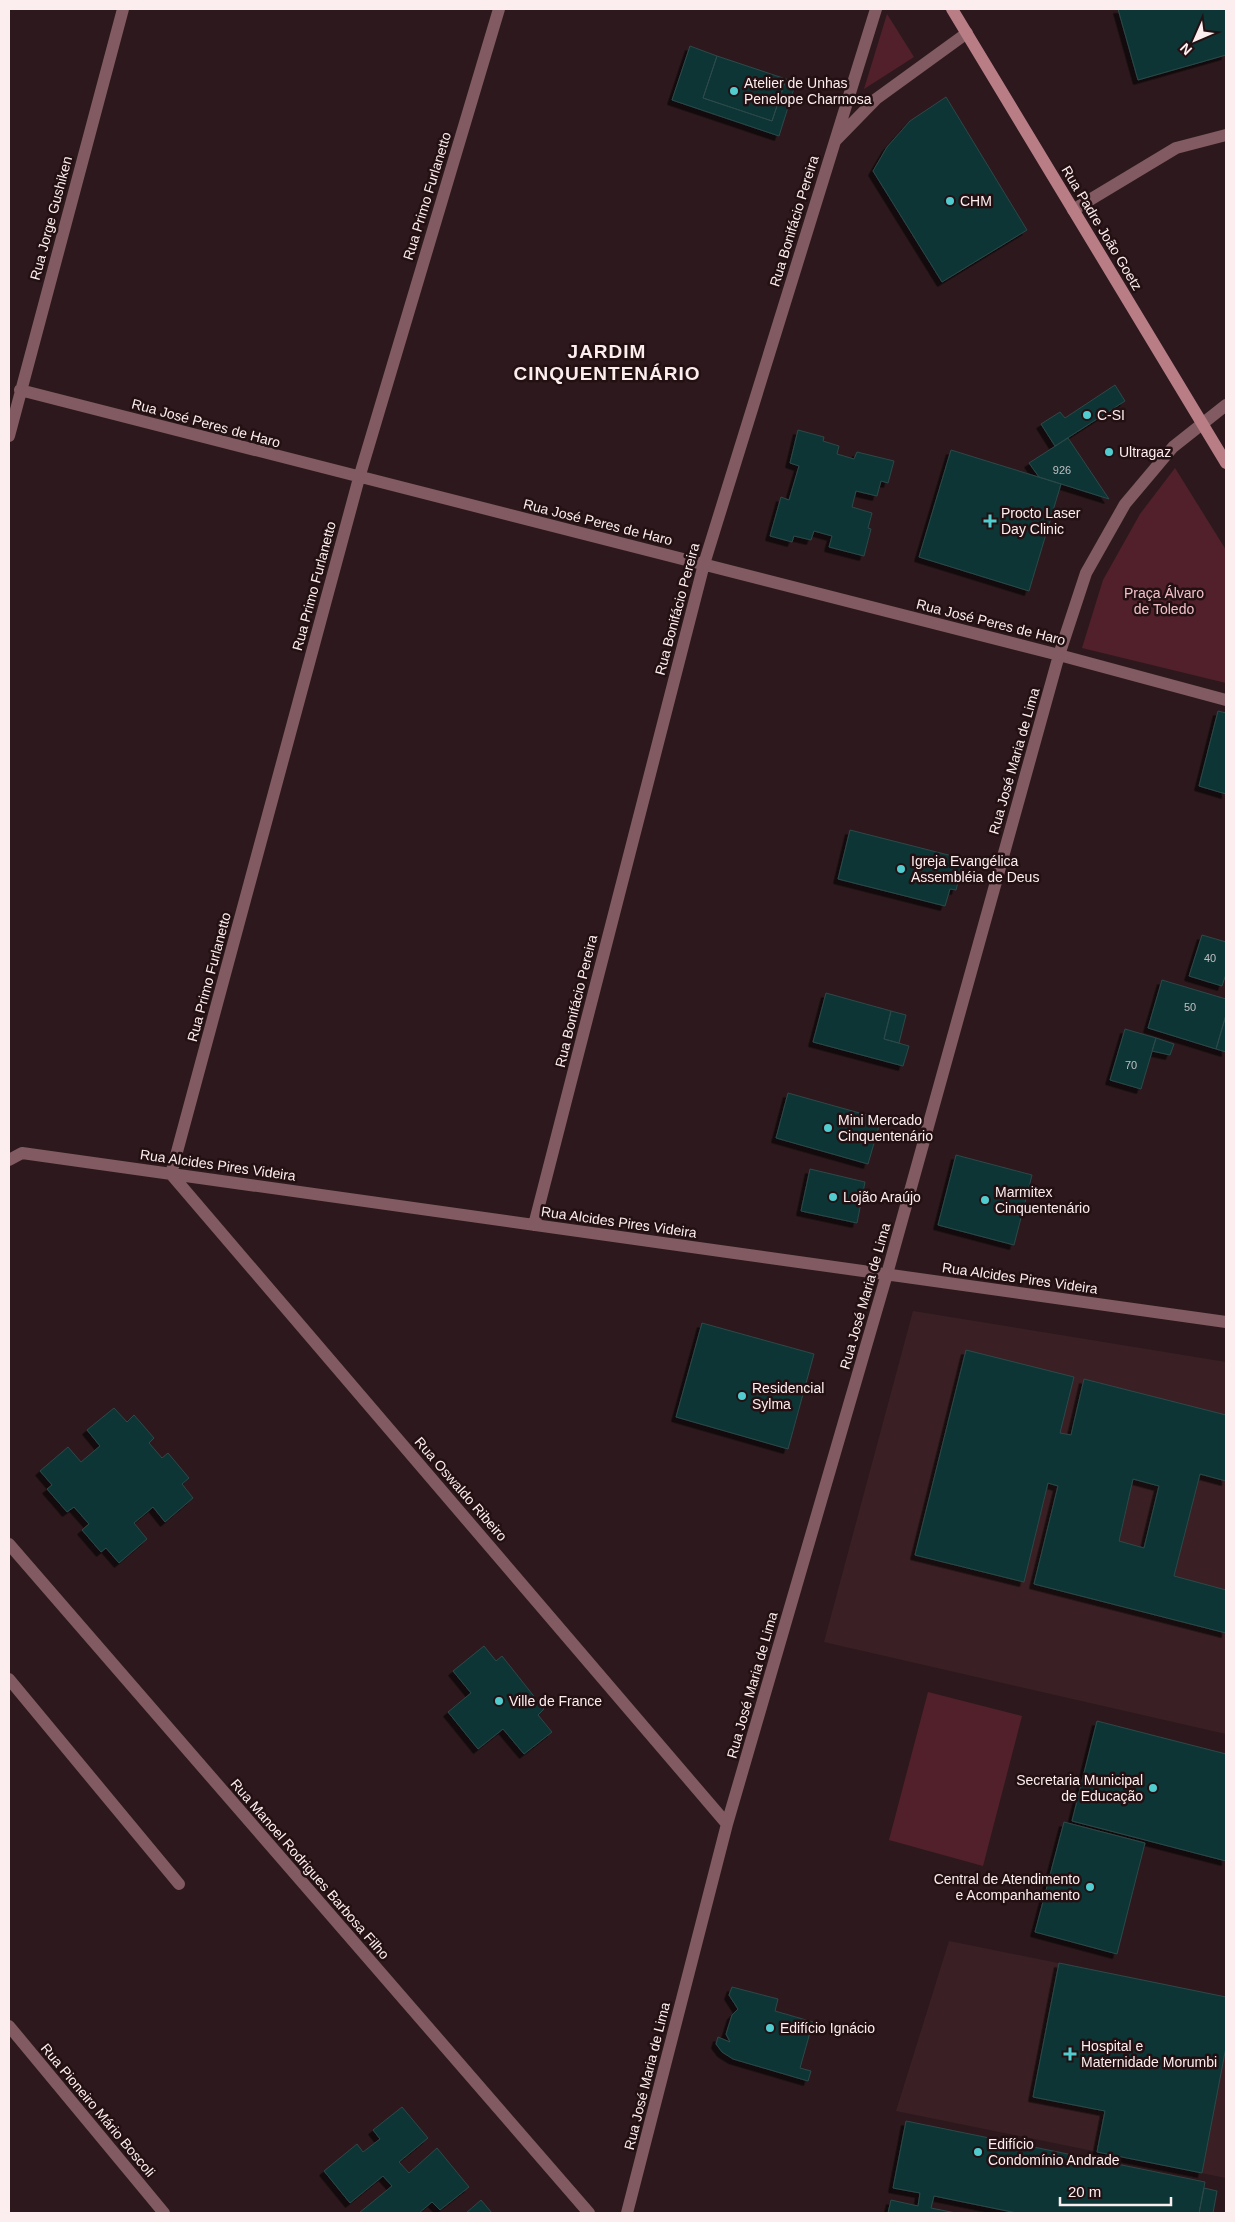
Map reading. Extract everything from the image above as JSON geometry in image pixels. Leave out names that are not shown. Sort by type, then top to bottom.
[{"type":"street","name":"Rua Jorge Gushiken","points":[[9,436],[123,9]]},
{"type":"street","name":"Rua Primo Furlanetto","points":[[171,1174],[359,478],[499,9]]},
{"type":"street","name":"Rua Bonifácio Pereira","points":[[534,1225],[704,564],[876,9]]},
{"type":"street","name":"Rua Padre João Goetz","points":[[952,9],[1226,463]]},
{"type":"street","points":[[834,142],[876,99],[967,33]]},
{"type":"street","points":[[1074,210],[1176,148],[1226,135]]},
{"type":"street","name":"Rua José Peres de Haro","points":[[20,390],[1059,655],[1226,700]]},
{"type":"street","name":"Rua José Maria de Lima","points":[[628,2213],[727,1824],[887,1274],[1059,655],[1086,573],[1125,504],[1173,447],[1226,405]]},
{"type":"street","name":"Rua Alcides Pires Videira","points":[[9,1160],[22,1153],[1226,1322]]},
{"type":"street","name":"Rua Oswaldo Ribeiro","points":[[171,1174],[727,1824]]},
{"type":"street","name":"Rua Manoel Rodrigues Barbosa Filho","points":[[9,1544],[588,2213]]},
{"type":"street","points":[[9,1679],[179,1884]]},
{"type":"street","name":"Rua Pioneiro Mário Boscoli","points":[[9,2026],[164,2213]]},
{"type":"shaded area","points":[[913,1311],[1226,1362],[1226,1734],[824,1642]]},
{"type":"shaded area","name":"Hospital e Maternidade Morumbi","points":[[949,1941],[1226,1997],[1226,2178],[896,2111]]},
{"type":"green space","points":[[887,14],[914,57],[864,89]]},
{"type":"green space","name":"Praça Álvaro de Toledo","points":[[1175,468],[1226,550],[1226,683],[1082,648],[1103,580],[1140,514]]},
{"type":"green space","points":[[928,1692],[1022,1716],[983,1866],[889,1840]]},
{"type":"building","points":[[1118,9],[1226,9],[1226,55],[1138,80]]},
{"type":"building","points":[[690,46],[717,56],[703,98],[772,121],[786,79],[796,82],[779,136],[672,100]]},
{"type":"building","points":[[717,56],[786,79],[772,121],[703,98]]},
{"type":"building","name":"CHM","points":[[946,97],[1027,230],[942,282],[873,171],[887,147],[910,121]]},
{"type":"building","name":"C-SI","points":[[1115,385],[1125,401],[1055,446],[1041,424],[1060,412],[1065,418]]},
{"type":"building","points":[[798,430],[824,437],[823,441],[839,446],[837,454],[854,459],[857,452],[894,461],[888,483],[881,481],[877,496],[856,491],[852,507],[872,513],[868,528],[871,529],[864,556],[829,547],[832,536],[814,531],[811,540],[794,536],[792,542],[770,536],[781,497],[789,500],[799,466],[790,463]]},
{"type":"building","points":[[1068,438],[1109,499],[1039,477],[1029,463]]},
{"type":"building","name":"Procto Laser Day Clinic","points":[[951,450],[1061,484],[1029,591],[919,557]]},
{"type":"building","points":[[1218,711],[1226,713],[1226,794],[1199,786]]},
{"type":"building","name":"Igreja Evangélica Assembléia de Deus","points":[[850,830],[964,859],[956,890],[950,889],[945,906],[838,879]]},
{"type":"building","points":[[1202,935],[1226,942],[1226,974],[1222,986],[1189,976]]},
{"type":"building","points":[[1162,980],[1226,999],[1226,1015],[1216,1049],[1148,1028]]},
{"type":"building","points":[[826,993],[891,1011],[884,1039],[909,1046],[903,1066],[813,1042]]},
{"type":"building","points":[[891,1011],[906,1015],[899,1043],[884,1039]]},
{"type":"building","points":[[1226,1015],[1226,1052],[1216,1049]]},
{"type":"building","points":[[1125,1029],[1156,1038],[1141,1089],[1110,1080]]},
{"type":"building","points":[[1156,1038],[1174,1044],[1170,1055],[1152,1051]]},
{"type":"building","name":"Mini Mercado Cinquentenário","points":[[788,1093],[881,1119],[868,1164],[776,1138]]},
{"type":"building","name":"Marmitex Cinquentenário","points":[[956,1155],[1032,1175],[1014,1245],[938,1225]]},
{"type":"building","name":"Lojão Araújo","points":[[810,1169],[865,1182],[857,1223],[801,1211]]},
{"type":"building","name":"Residencial Sylma","points":[[702,1323],[814,1354],[788,1449],[676,1417]]},
{"type":"building","points":[[966,1350],[1074,1377],[1060,1433],[1071,1435],[1084,1379],[1226,1415],[1226,1481],[1200,1474],[1174,1576],[1226,1590],[1226,1633],[1034,1584],[1058,1486],[1048,1483],[1024,1582],[915,1555]],"holes":[[[1133,1479],[1159,1486],[1144,1548],[1119,1541]]]},
{"type":"building","points":[[114,1408],[127,1422],[134,1415],[154,1438],[149,1443],[162,1458],[168,1453],[189,1478],[182,1484],[193,1498],[165,1522],[153,1507],[134,1523],[147,1539],[119,1563],[106,1548],[101,1552],[82,1530],[89,1524],[74,1507],[67,1512],[47,1489],[52,1485],[40,1471],[68,1447],[81,1462],[100,1446],[87,1430]]},
{"type":"building","name":"Ville de France","points":[[484,1646],[496,1661],[502,1656],[544,1709],[538,1715],[552,1732],[524,1754],[503,1729],[478,1749],[448,1712],[471,1693],[453,1671]]},
{"type":"building","name":"Secretaria Municipal de Educação","points":[[1097,1721],[1226,1754],[1226,1861],[1072,1821]]},
{"type":"building","name":"Central de Atendimento e Acompanhamento","points":[[1064,1822],[1145,1843],[1117,1954],[1035,1932]]},
{"type":"building","points":[[1059,1963],[1226,1997],[1226,2047],[1202,2173],[1097,2152],[1105,2111],[1033,2097]]},
{"type":"building","name":"Edifício Ignácio","points":[[732,1987],[778,1999],[775,2011],[813,2022],[800,2068],[811,2071],[808,2081],[733,2059],[722,2052],[716,2044],[718,2037],[730,2042],[726,2034],[732,2015],[738,2009],[729,1995]]},
{"type":"building","points":[[402,2107],[428,2138],[399,2162],[409,2173],[437,2148],[469,2187],[440,2210],[432,2202],[419,2213],[359,2213],[392,2186],[383,2176],[350,2203],[324,2171],[357,2144],[363,2152],[380,2139],[373,2130]]},
{"type":"building","name":"Edifício Condomínio Andrade","points":[[906,2121],[1205,2182],[1199,2213],[1017,2213],[934,2196],[931,2208],[956,2213],[888,2213],[891,2200],[918,2206],[920,2193],[893,2188]]},
{"type":"building","points":[[1204,2188],[1217,2191],[1213,2213],[1199,2213]]},
{"type":"building","points":[[481,2200],[492,2213],[466,2213]]},
{"type":"place","name":"Atelier de Unhas Penelope Charmosa","points":[[734,91]]},
{"type":"place","name":"CHM","points":[[950,201]]},
{"type":"place","name":"C-SI","points":[[1087,415]]},
{"type":"place","name":"Ultragaz","points":[[1109,452]]},
{"type":"place","name":"Procto Laser Day Clinic","points":[[990,521]]},
{"type":"place","name":"Igreja Evangélica Assembléia de Deus","points":[[901,869]]},
{"type":"place","name":"Mini Mercado Cinquentenário","points":[[828,1128]]},
{"type":"place","name":"Lojão Araújo","points":[[833,1197]]},
{"type":"place","name":"Marmitex Cinquentenário","points":[[985,1200]]},
{"type":"place","name":"Residencial Sylma","points":[[742,1396]]},
{"type":"place","name":"Ville de France","points":[[499,1701]]},
{"type":"place","name":"Secretaria Municipal de Educação","points":[[1153,1788]]},
{"type":"place","name":"Central de Atendimento e Acompanhamento","points":[[1090,1887]]},
{"type":"place","name":"Edifício Ignácio","points":[[770,2028]]},
{"type":"place","name":"Hospital e Maternidade Morumbi","points":[[1070,2054]]},
{"type":"place","name":"Edifício Condomínio Andrade","points":[[978,2152]]},
{"type":"district","name":"JARDIM CINQUENTENÁRIO","points":[[607,362]]}]
